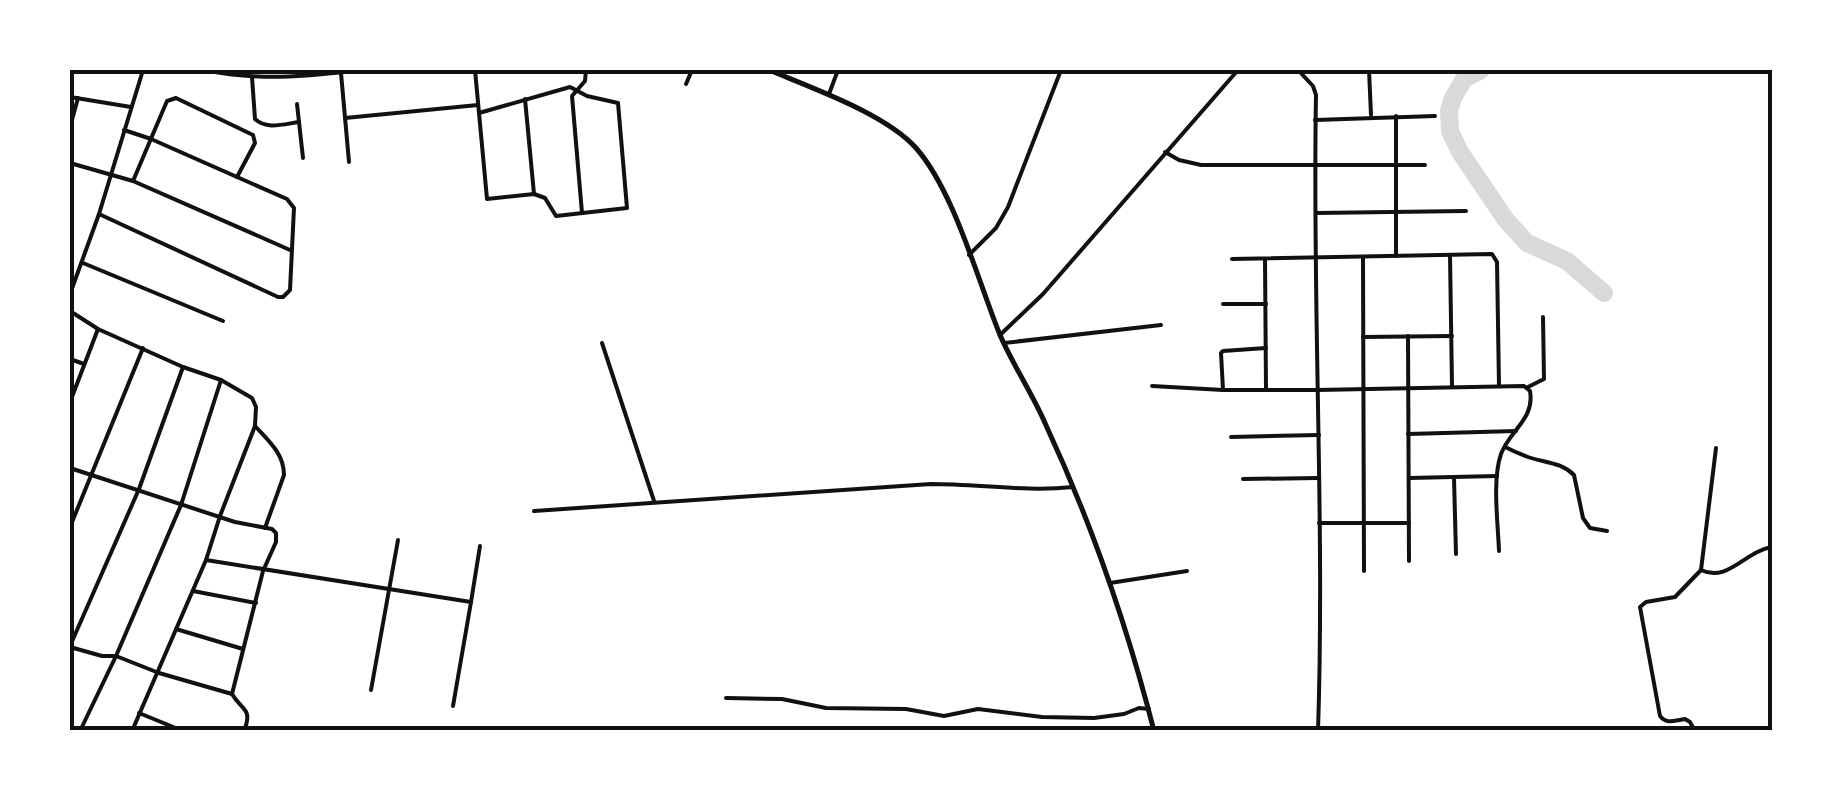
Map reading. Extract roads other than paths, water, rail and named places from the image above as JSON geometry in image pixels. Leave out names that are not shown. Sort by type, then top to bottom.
[{"type":"street","points":[[70,294],[143,70]]},
{"type":"street","points":[[204,70],[284,78],[359,70]]},
{"type":"street","points":[[475,70],[478,105],[487,199],[534,194],[544,198],[556,216],[628,208],[618,104],[570,87],[479,113]]},
{"type":"street","points":[[582,213],[572,96],[585,81],[586,70]]},
{"type":"street","points":[[686,84],[692,70]]},
{"type":"street","points":[[770,70],[829,94],[901,134],[936,178],[1000,334],[1044,421],[1092,531],[1154,731]]},
{"type":"street","points":[[829,94],[838,70]]},
{"type":"street","points":[[969,255],[996,228],[1008,207],[1060,70]]},
{"type":"street","points":[[1000,334],[1043,294],[1238,70]]},
{"type":"street","points":[[1298,70],[1316,95],[1322,613],[1318,731]]},
{"type":"street","points":[[1369,70],[1371,117]]},
{"type":"street","points":[[341,72],[350,162]]},
{"type":"street","points":[[252,77],[258,123],[265,126],[299,122]]},
{"type":"street","points":[[70,97],[131,107]]},
{"type":"street","points":[[70,127],[78,98]]},
{"type":"street","points":[[132,181],[167,101],[176,98],[253,134],[256,143],[237,177]]},
{"type":"street","points":[[524,99],[534,194]]},
{"type":"street","points":[[297,104],[303,158]]},
{"type":"street","points":[[346,118],[478,105]]},
{"type":"street","points":[[1396,116],[1396,256]]},
{"type":"street","points":[[1315,120],[1435,116]]},
{"type":"street","points":[[99,214],[278,297],[290,290],[294,208],[287,199],[124,130]]},
{"type":"street","points":[[1165,152],[1201,165],[1425,164]]},
{"type":"street","points":[[70,163],[132,181],[290,250]]},
{"type":"street","points":[[1316,214],[1466,211]]},
{"type":"street","points":[[1232,260],[1489,253],[1496,259],[1499,386]]},
{"type":"street","points":[[1450,256],[1452,386]]},
{"type":"street","points":[[1363,257],[1364,572]]},
{"type":"street","points":[[1266,259],[1266,389]]},
{"type":"street","points":[[83,262],[223,321]]},
{"type":"street","points":[[1223,304],[1266,304]]},
{"type":"street","points":[[70,311],[98,329],[221,380],[252,398],[256,407],[255,426],[206,560],[132,731]]},
{"type":"street","points":[[1152,386],[1222,390],[1527,387],[1544,379],[1544,318]]},
{"type":"street","points":[[1004,343],[1161,325]]},
{"type":"street","points":[[70,402],[98,329]]},
{"type":"street","points":[[1363,336],[1452,336]]},
{"type":"street","points":[[1408,336],[1410,561]]},
{"type":"street","points":[[602,343],[654,501]]},
{"type":"street","points":[[70,527],[142,348]]},
{"type":"street","points":[[1222,390],[1223,351],[1266,348]]},
{"type":"street","points":[[70,359],[84,364]]},
{"type":"street","points":[[183,367],[139,489],[70,646],[116,656],[158,673],[232,694],[248,713],[244,731]]},
{"type":"street","points":[[70,727],[80,731],[116,656],[180,504],[221,380]]},
{"type":"street","points":[[1499,551],[1497,476],[1501,453],[1531,406],[1527,387]]},
{"type":"street","points":[[255,426],[279,454],[284,468],[265,528]]},
{"type":"street","points":[[1408,434],[1516,431]]},
{"type":"street","points":[[1231,437],[1319,435]]},
{"type":"street","points":[[1505,448],[1570,470],[1584,522],[1590,528],[1607,530]]},
{"type":"street","points":[[1695,731],[1688,720],[1666,722],[1660,716],[1640,607],[1646,602],[1675,597],[1700,570],[1716,448]]},
{"type":"street","points":[[70,468],[272,530],[277,536],[263,570],[232,694]]},
{"type":"street","points":[[1454,476],[1456,554]]},
{"type":"street","points":[[1409,478],[1497,476]]},
{"type":"street","points":[[1243,479],[1318,478]]},
{"type":"street","points":[[534,511],[931,484],[972,484],[1010,490],[1073,487]]},
{"type":"street","points":[[1318,523],[1409,524]]},
{"type":"street","points":[[370,690],[398,540]]},
{"type":"street","points":[[453,706],[480,546]]},
{"type":"street","points":[[1700,570],[1720,574],[1772,546]]},
{"type":"street","points":[[206,560],[471,602]]},
{"type":"street","points":[[1110,582],[1187,571]]},
{"type":"street","points":[[192,591],[256,603]]},
{"type":"street","points":[[176,629],[243,649]]},
{"type":"street","points":[[726,698],[782,699],[826,708],[906,709],[944,716],[970,710],[1094,718],[1149,709]]},
{"type":"street","points":[[139,713],[180,730]]},
{"type":"waterway","points":[[1481,70],[1464,79],[1449,111],[1450,131],[1460,152],[1506,220],[1527,243],[1567,261],[1604,293]]}]
